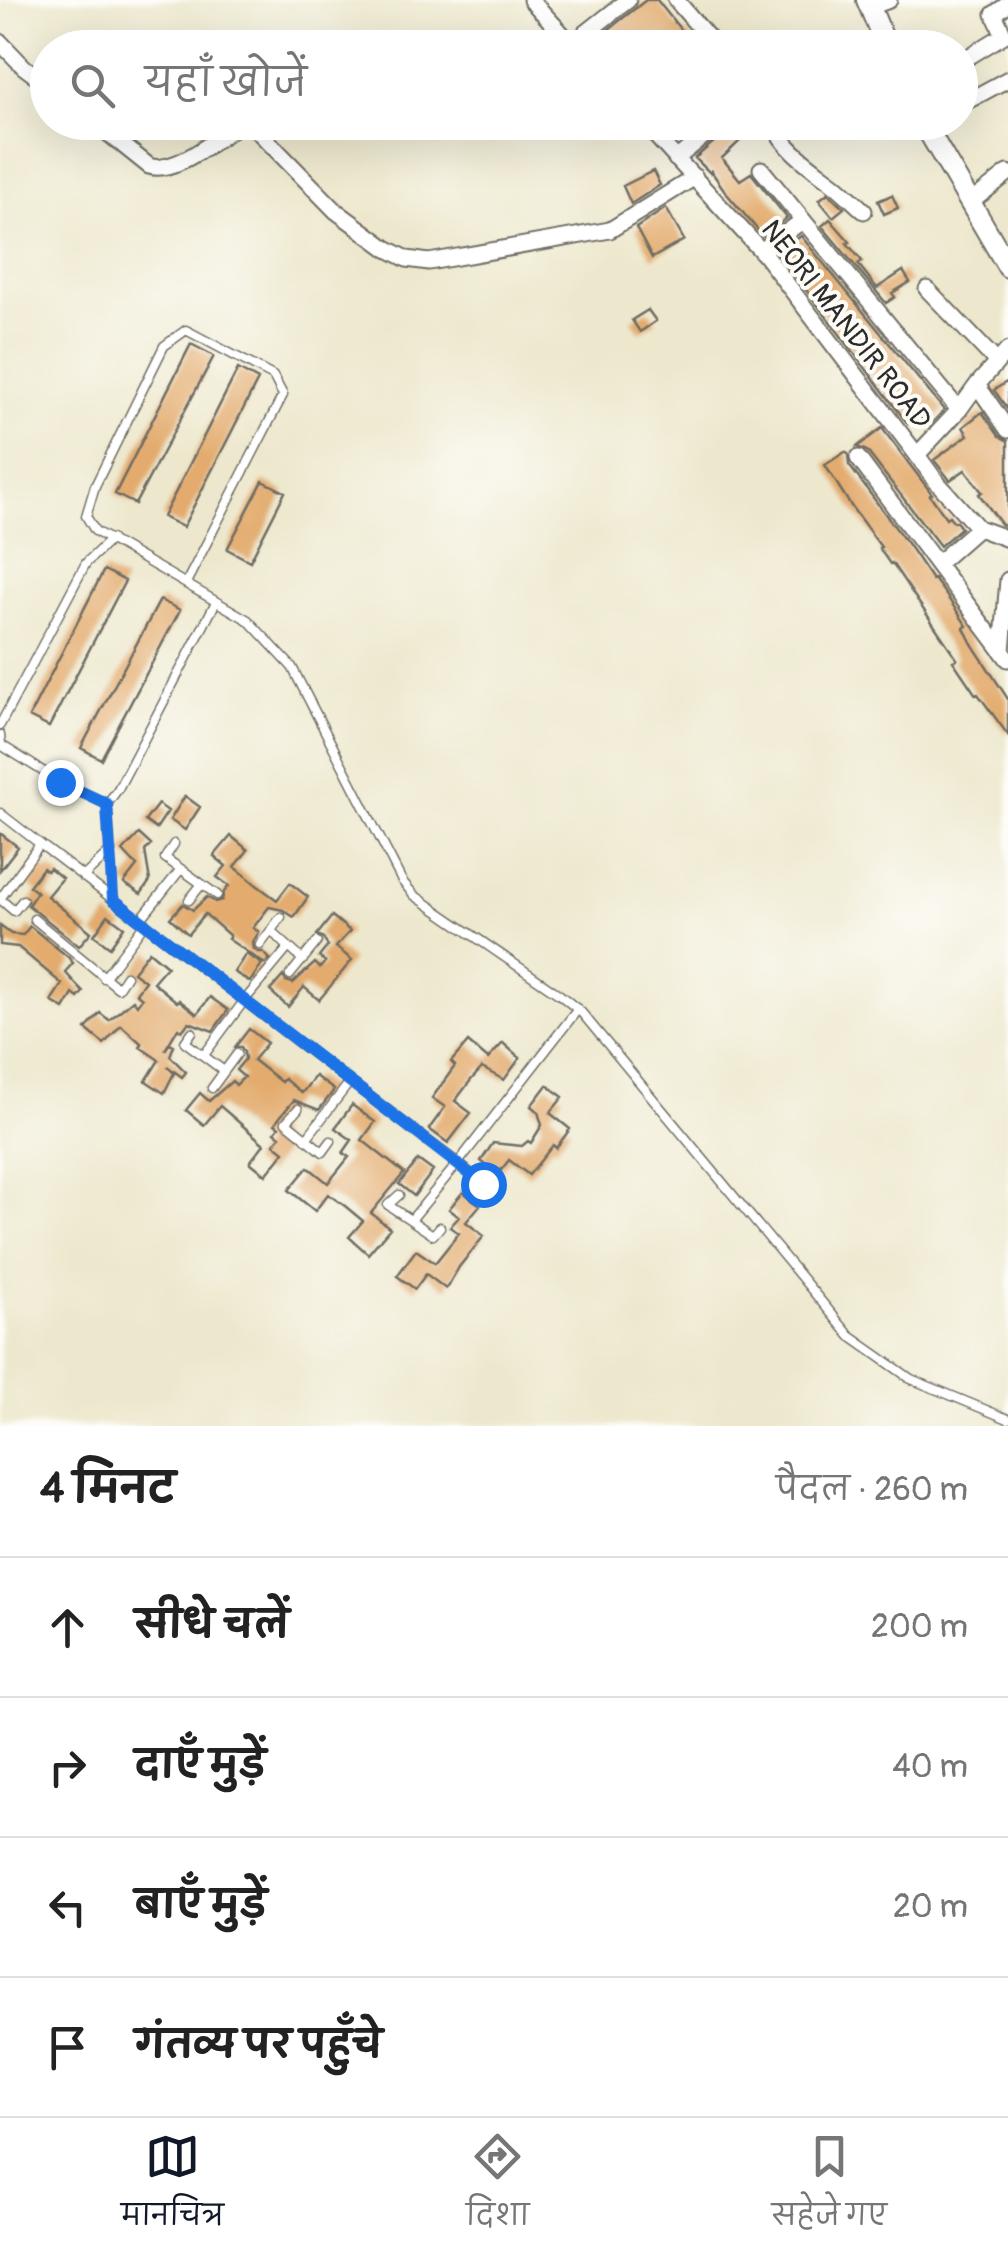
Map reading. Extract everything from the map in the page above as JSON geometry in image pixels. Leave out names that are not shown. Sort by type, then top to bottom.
[{"type":"street","points":[[531,0],[558,30]]},
{"type":"street","points":[[592,30],[628,0]]},
{"type":"street","points":[[676,0],[702,30]]},
{"type":"street","points":[[876,2],[883,30]]},
{"type":"street","points":[[978,51],[1004,35],[994,14],[1008,4]]},
{"type":"street","points":[[0,42],[30,71]]},
{"type":"street","points":[[978,95],[1008,78]]},
{"type":"street","points":[[116,140],[155,169],[172,167],[215,140]]},
{"type":"street","points":[[268,140],[336,211],[386,248],[414,262],[598,234],[696,177]]},
{"type":"street","name":"NEORI MANDIR ROAD","points":[[660,140],[762,251],[917,455],[960,410],[1002,356]]},
{"type":"street","points":[[676,158],[698,140]]},
{"type":"street","points":[[781,140],[864,211]]},
{"type":"street","points":[[936,140],[1008,267]]},
{"type":"street","points":[[761,169],[960,410]]},
{"type":"street","points":[[972,202],[1008,173]]},
{"type":"street","points":[[762,251],[802,221]]},
{"type":"street","points":[[926,289],[1002,356]]},
{"type":"street","points":[[977,384],[1008,430]]},
{"type":"street","points":[[917,455],[978,528],[1008,539]]},
{"type":"street","points":[[858,458],[1005,655]]},
{"type":"street","points":[[938,563],[978,528]]},
{"type":"street","points":[[1005,655],[1008,580]]},
{"type":"lane","points":[[186,583],[283,395],[273,376],[186,330],[164,346],[95,486],[86,516],[94,530],[248,620],[292,667],[402,882],[414,895],[578,1010],[850,1336],[911,1380],[1008,1419]]},
{"type":"lane","points":[[0,726],[86,564],[111,539]]},
{"type":"lane","points":[[113,899],[107,804],[216,602]]},
{"type":"lane","points":[[0,736],[2,746],[60,782],[107,804]]},
{"type":"lane","points":[[0,813],[483,1184]]},
{"type":"lane","points":[[23,900],[14,911],[0,898],[40,844]]},
{"type":"lane","points":[[174,844],[165,858],[217,894]]},
{"type":"lane","points":[[83,876],[111,850]]},
{"type":"lane","points":[[104,978],[181,869]]},
{"type":"lane","points":[[190,900],[202,884]]},
{"type":"lane","points":[[260,945],[280,917]]},
{"type":"lane","points":[[34,919],[118,988],[126,976]]},
{"type":"lane","points":[[271,931],[303,960]]},
{"type":"lane","points":[[290,975],[318,942]]},
{"type":"lane","points":[[204,1055],[288,948]]},
{"type":"lane","points":[[411,1220],[578,1010]]},
{"type":"lane","points":[[192,1032],[185,1042],[224,1071]]},
{"type":"lane","points":[[212,1088],[237,1054]]},
{"type":"lane","points":[[306,1139],[349,1082]]},
{"type":"lane","points":[[298,1109],[286,1122],[323,1152],[331,1141]]},
{"type":"lane","points":[[400,1195],[388,1204],[433,1235],[440,1227]]},
{"type":"building","points":[[646,0],[657,0],[681,30],[608,30]]},
{"type":"building","points":[[716,140],[741,140],[722,158],[740,180],[751,173],[787,218],[763,236],[711,171],[695,158]]},
{"type":"building","points":[[653,171],[660,185],[631,204],[623,186]]},
{"type":"building","points":[[828,193],[844,208],[833,217],[819,200]]},
{"type":"building","points":[[892,195],[898,208],[884,214],[878,201]]},
{"type":"building","points":[[666,208],[684,240],[652,258],[636,228]]},
{"type":"building","points":[[830,219],[850,242],[847,243],[862,261],[858,264],[877,288],[903,271],[910,282],[892,293],[895,297],[886,303],[822,226]]},
{"type":"building","points":[[801,236],[944,410],[929,426],[919,416],[908,424],[778,253]]},
{"type":"building","points":[[648,310],[656,321],[640,332],[632,320]]},
{"type":"building","points":[[191,344],[214,356],[135,504],[115,494]]},
{"type":"building","points":[[238,369],[258,380],[183,527],[163,517]]},
{"type":"building","points":[[1008,381],[1008,410],[994,390]]},
{"type":"building","points":[[982,412],[999,436],[1008,441],[1008,527],[1002,525],[965,470],[950,480],[934,460],[968,435],[963,427]]},
{"type":"building","points":[[882,428],[946,518],[949,516],[961,528],[940,546],[867,451],[857,447]]},
{"type":"building","points":[[845,452],[849,465],[967,626],[964,628],[972,644],[1008,699],[1008,735],[976,695],[953,661],[957,659],[825,465]]},
{"type":"building","points":[[263,481],[285,492],[250,561],[227,549]]},
{"type":"building","points":[[104,570],[125,581],[49,727],[29,717]]},
{"type":"building","points":[[160,600],[180,610],[101,759],[81,748]]},
{"type":"building","points":[[185,796],[200,807],[185,830],[170,820]]},
{"type":"building","points":[[158,804],[168,811],[156,829],[145,821]]},
{"type":"building","points":[[0,833],[18,847],[0,870]]},
{"type":"building","points":[[139,834],[151,845],[145,851],[150,881],[141,894],[124,883],[137,866],[123,851]]},
{"type":"building","points":[[231,836],[248,850],[235,867],[258,886],[277,900],[290,883],[308,897],[294,917],[269,907],[253,928],[259,932],[254,949],[270,959],[265,964],[228,939],[230,936],[205,914],[188,934],[170,918],[183,904],[193,910],[207,897],[215,902],[222,900],[229,886],[217,877],[226,866],[214,856]]},
{"type":"building","points":[[43,868],[50,868],[62,878],[47,896],[91,932],[79,946],[28,905],[37,892],[29,886]]},
{"type":"building","points":[[108,915],[124,927],[110,947],[94,935]]},
{"type":"building","points":[[332,916],[350,931],[336,947],[352,960],[319,1000],[304,987],[288,1007],[270,991],[283,976],[293,983],[315,963],[320,968],[325,962],[319,957],[328,946],[317,935]]},
{"type":"building","points":[[0,926],[11,934],[23,935],[30,926],[68,957],[73,963],[65,972],[83,992],[78,998],[73,994],[64,1009],[51,1001],[62,984],[18,947],[0,945]]},
{"type":"building","points":[[149,951],[167,966],[153,982],[177,1002],[197,1014],[210,997],[228,1010],[213,1031],[189,1022],[182,1031],[178,1028],[165,1050],[170,1043],[174,1045],[170,1056],[186,1072],[182,1077],[167,1066],[174,1073],[164,1093],[146,1081],[159,1060],[140,1047],[142,1044],[121,1025],[104,1044],[86,1029],[100,1013],[109,1020],[133,1000],[137,1005],[142,998],[136,993],[145,981],[133,972]]},
{"type":"building","points":[[246,954],[262,964],[250,982],[234,972]]},
{"type":"building","points":[[249,1029],[267,1043],[253,1060],[281,1082],[284,1079],[302,1093],[315,1076],[334,1090],[319,1110],[294,1100],[280,1117],[275,1132],[280,1136],[274,1144],[284,1152],[266,1175],[250,1162],[264,1144],[220,1106],[204,1125],[186,1110],[200,1093],[209,1101],[232,1081],[236,1085],[244,1077],[236,1070],[245,1059],[244,1052],[235,1047]]},
{"type":"building","points":[[468,1042],[488,1059],[503,1043],[520,1058],[504,1080],[482,1068],[471,1080],[455,1101],[471,1113],[448,1143],[429,1129],[445,1107],[432,1098],[455,1066],[451,1062]]},
{"type":"building","points":[[547,1085],[563,1097],[550,1113],[570,1129],[529,1175],[509,1160],[498,1174],[481,1161],[493,1143],[531,1143],[542,1125],[538,1112],[531,1106]]},
{"type":"building","points":[[352,1105],[375,1122],[362,1140],[404,1173],[371,1213],[390,1228],[368,1254],[349,1237],[363,1221],[345,1206],[328,1194],[315,1211],[289,1190],[308,1167],[328,1183],[349,1157],[343,1153],[352,1140],[335,1128]]},
{"type":"building","points":[[418,1160],[433,1171],[414,1196],[399,1184]]},
{"type":"building","points":[[463,1192],[480,1205],[466,1222],[484,1236],[446,1289],[426,1274],[415,1289],[397,1276],[416,1250],[435,1263],[459,1233],[450,1227],[459,1217],[449,1209]]},
{"type":"route","points":[[60,782],[107,804],[113,899],[483,1184]]}]
